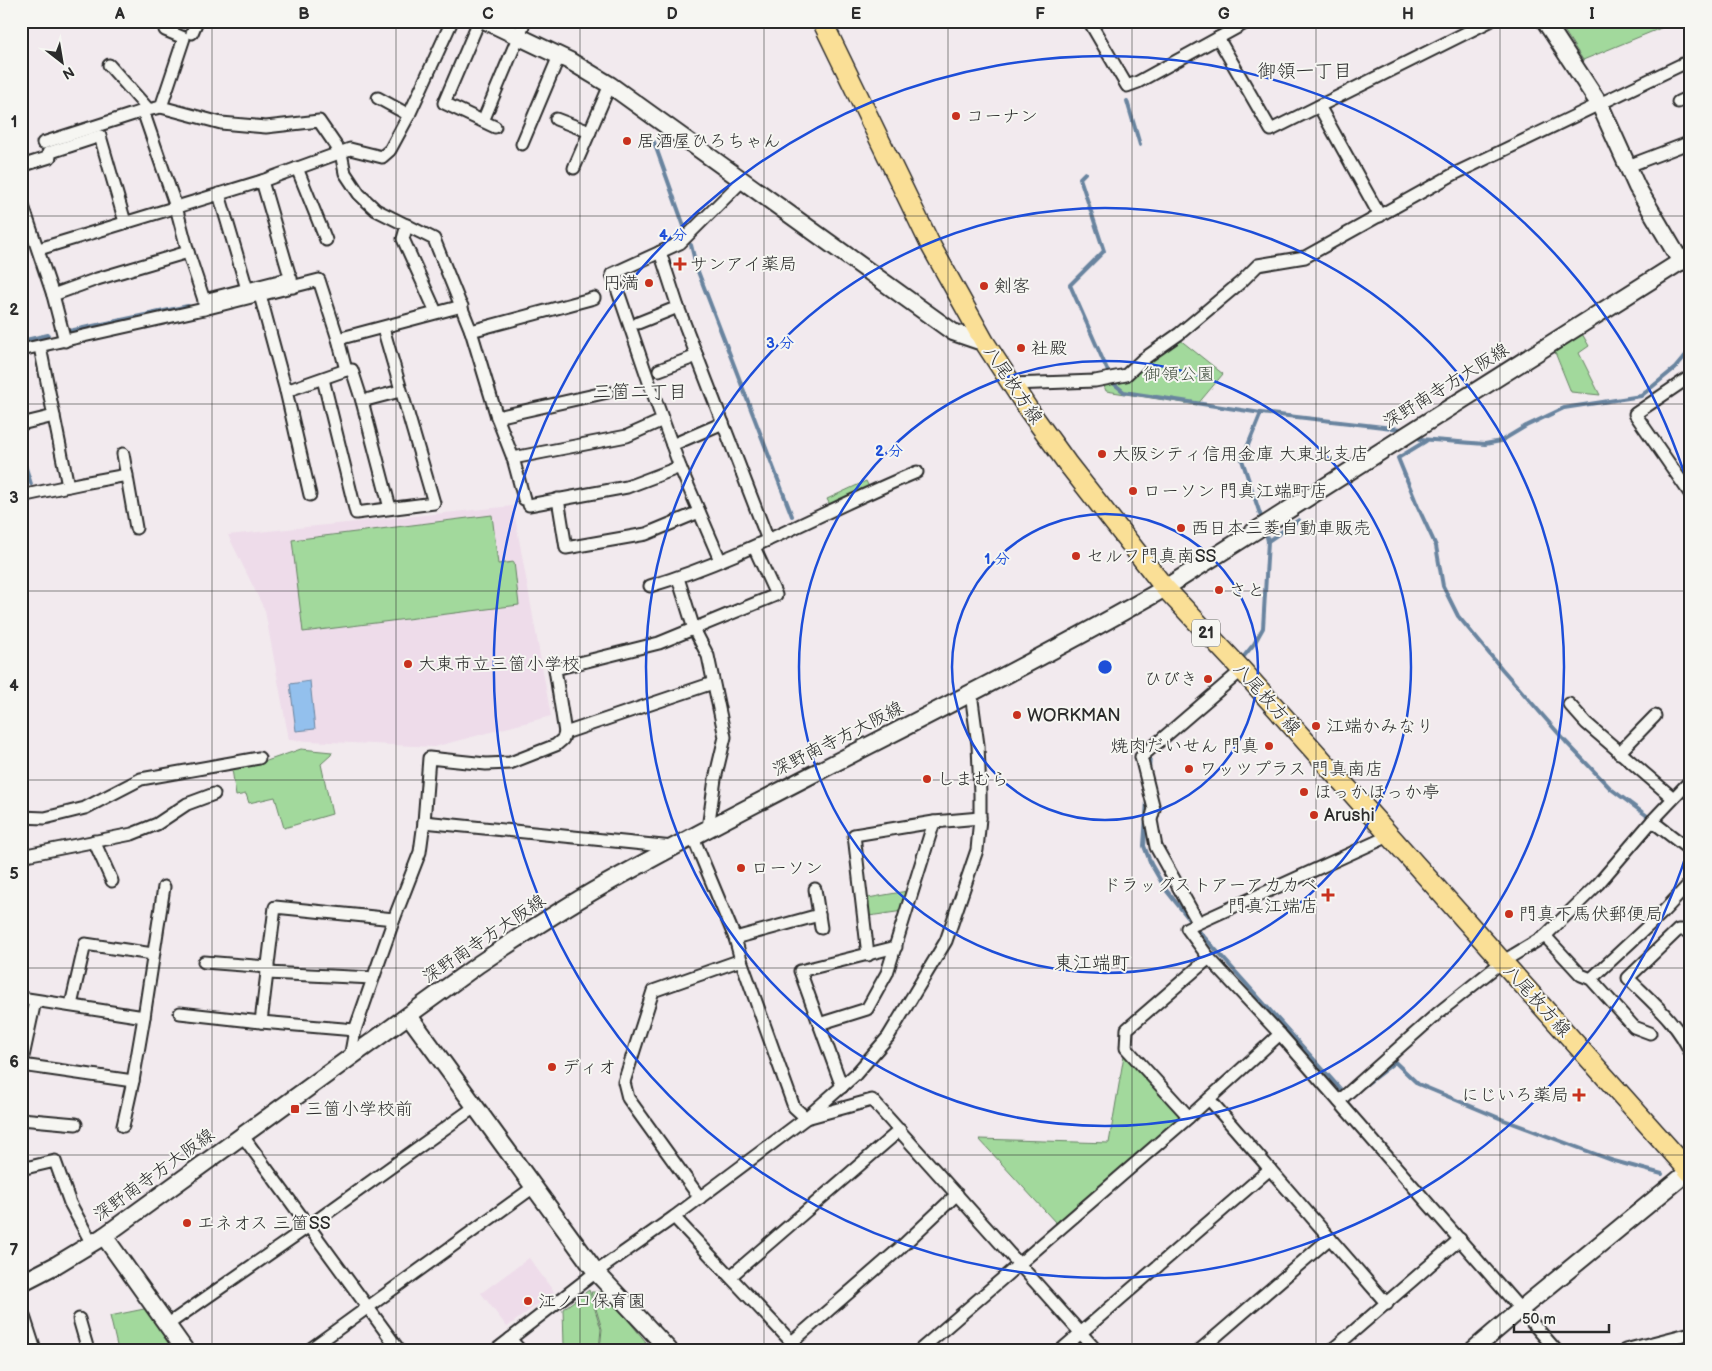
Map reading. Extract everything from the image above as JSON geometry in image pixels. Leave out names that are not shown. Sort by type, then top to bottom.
[{"type":"main road","points":[[486,21],[559,56],[610,85],[953,332],[985,343]]},
{"type":"main road","name":"八尾枚方線","points":[[822,21],[932,246],[985,343],[1028,409],[1067,463],[1165,588],[1242,670],[1690,1172]]},
{"type":"main road","points":[[1545,21],[1600,105],[1637,187],[1686,258]]},
{"type":"main road","name":"深野南寺方大阪線","points":[[21,1283],[98,1240],[479,964],[540,923],[708,828],[1103,624],[1165,588],[1686,258]]},
{"type":"main road","points":[[408,1016],[535,1186],[596,1272],[669,1350]]},
{"type":"main road","points":[[1473,1350],[1690,1172]]},
{"type":"main road","points":[[98,1240],[185,1350]]},
{"type":"street","points":[[192,33],[197,21]]},
{"type":"street","points":[[39,249],[262,181],[350,149],[382,157],[390,150],[409,115],[452,21]]},
{"type":"street","points":[[479,21],[444,103],[495,127]]},
{"type":"street","points":[[483,121],[525,21]]},
{"type":"street","points":[[1089,21],[1127,86],[1138,82],[1249,21]]},
{"type":"street","points":[[1218,38],[1271,130],[1490,21]]},
{"type":"street","points":[[161,107],[184,38],[165,30]]},
{"type":"street","points":[[522,144],[559,56]]},
{"type":"street","points":[[1012,384],[1094,381],[1126,375],[1142,360],[1178,334],[1241,282],[1258,265],[1305,257],[1454,174],[1691,60]]},
{"type":"street","points":[[109,65],[146,110],[204,304]]},
{"type":"street","points":[[574,168],[610,85]]},
{"type":"street","points":[[1678,102],[1691,96]]},
{"type":"street","points":[[378,98],[409,115]]},
{"type":"street","points":[[1319,106],[1380,216]]},
{"type":"street","points":[[42,143],[161,107],[221,123],[266,127],[319,121],[341,153],[345,172],[359,194],[376,210],[434,239],[471,331],[497,417],[513,458],[526,502],[558,499],[627,487],[680,467]]},
{"type":"street","points":[[556,119],[590,132]]},
{"type":"street","points":[[21,166],[50,157],[48,152],[100,136],[125,222]]},
{"type":"street","points":[[1628,166],[1691,142]]},
{"type":"street","points":[[297,168],[326,240]]},
{"type":"street","points":[[262,181],[292,282]]},
{"type":"street","points":[[720,560],[680,467],[612,274],[680,243],[742,181]]},
{"type":"street","points":[[219,194],[247,289]]},
{"type":"street","points":[[21,200],[39,249],[65,340]]},
{"type":"street","points":[[407,225],[403,239],[436,312]]},
{"type":"street","points":[[53,295],[97,279],[188,252]]},
{"type":"street","points":[[660,252],[678,307],[768,540]]},
{"type":"street","points":[[21,350],[40,347],[204,304],[247,289],[319,280],[346,370]]},
{"type":"street","points":[[204,304],[260,295],[292,282]]},
{"type":"street","points":[[260,295],[286,391],[310,495]]},
{"type":"street","points":[[471,331],[501,328],[568,312],[594,298]]},
{"type":"street","points":[[338,339],[462,306]]},
{"type":"street","points":[[638,323],[678,307]]},
{"type":"street","points":[[323,379],[356,513],[434,503],[383,328]]},
{"type":"street","points":[[40,347],[68,486]]},
{"type":"street","points":[[658,370],[697,356]]},
{"type":"street","points":[[286,391],[346,370],[352,370],[362,400],[390,508]]},
{"type":"street","points":[[1691,376],[1635,414],[1691,495]]},
{"type":"street","points":[[362,400],[400,391]]},
{"type":"street","points":[[497,417],[556,410],[594,401],[608,392]]},
{"type":"street","points":[[21,424],[54,416]]},
{"type":"street","points":[[513,458],[627,436],[663,420]]},
{"type":"street","points":[[672,445],[723,423]]},
{"type":"street","points":[[123,454],[136,528]]},
{"type":"street","points":[[650,586],[678,578],[754,547],[917,472]]},
{"type":"street","points":[[21,496],[127,475]]},
{"type":"street","points":[[558,499],[566,548],[646,534],[699,512]]},
{"type":"street","points":[[350,1058],[355,1030],[420,852],[429,758],[486,764],[510,763],[556,745],[564,738],[565,733],[555,669],[659,643],[776,595],[754,547]]},
{"type":"street","points":[[678,578],[694,629],[708,656],[725,737],[715,779],[708,828]]},
{"type":"street","points":[[1198,922],[1156,847],[1151,820],[1154,809],[1141,757],[1242,670]]},
{"type":"street","points":[[565,733],[713,683]]},
{"type":"street","points":[[496,1350],[596,1272],[700,1198],[806,1118],[842,1087],[888,1037],[946,941],[977,850],[980,818],[978,745],[971,693]]},
{"type":"street","points":[[1569,704],[1586,723],[1619,753],[1673,798]]},
{"type":"street","points":[[1619,753],[1655,716]]},
{"type":"street","points":[[21,817],[45,818],[85,808],[141,779],[259,758]]},
{"type":"street","points":[[1339,1101],[1438,1013],[1502,962],[1545,936],[1598,884],[1652,821],[1691,780]]},
{"type":"street","points":[[21,856],[132,834],[157,824],[188,804],[214,794]]},
{"type":"street","points":[[868,955],[854,835],[934,822],[980,818]]},
{"type":"street","points":[[1652,821],[1691,851]]},
{"type":"street","points":[[424,822],[673,848]]},
{"type":"street","points":[[819,1024],[867,1009],[887,973],[896,948],[934,822]]},
{"type":"street","points":[[1389,836],[1187,928],[1209,958],[1280,1034],[1556,1350]]},
{"type":"street","points":[[692,837],[735,938],[740,960],[794,1107],[806,1118]]},
{"type":"street","points":[[94,841],[112,881]]},
{"type":"street","points":[[1591,979],[1691,882]]},
{"type":"street","points":[[123,1126],[144,1017],[164,887]]},
{"type":"street","points":[[815,889],[821,928]]},
{"type":"street","points":[[261,1022],[274,908],[394,919]]},
{"type":"street","points":[[735,938],[819,915]]},
{"type":"street","points":[[1689,1047],[1671,1022],[1628,978],[1678,930],[1685,930],[1691,934]]},
{"type":"street","points":[[1545,936],[1581,975],[1591,979],[1634,1028],[1650,1033]]},
{"type":"street","points":[[71,1005],[85,944],[153,954]]},
{"type":"street","points":[[842,1087],[800,971],[896,948]]},
{"type":"street","points":[[1189,1117],[1126,1048],[1127,1029],[1209,958]]},
{"type":"street","points":[[700,1198],[628,1098],[624,1082],[654,991],[740,960]]},
{"type":"street","points":[[204,962],[267,970],[373,978]]},
{"type":"street","points":[[21,998],[144,1017]]},
{"type":"street","points":[[35,1001],[21,1066],[133,1081]]},
{"type":"street","points":[[180,1013],[355,1030]]},
{"type":"street","points":[[920,1350],[1189,1117],[1280,1034]]},
{"type":"street","points":[[1209,1099],[1387,1304]]},
{"type":"street","points":[[806,1118],[872,1100],[1096,1350]]},
{"type":"street","points":[[167,1325],[476,1106]]},
{"type":"street","points":[[21,1119],[76,1124]]},
{"type":"street","points":[[731,1276],[900,1130]]},
{"type":"street","points":[[242,1135],[399,1350]]},
{"type":"street","points":[[21,1169],[54,1161],[70,1203],[98,1240]]},
{"type":"street","points":[[1061,1350],[1270,1170]]},
{"type":"street","points":[[309,1350],[535,1186]]},
{"type":"street","points":[[674,1217],[795,1346],[957,1194]]},
{"type":"street","points":[[1200,1350],[1330,1238]]},
{"type":"street","points":[[1332,1350],[1460,1239]]},
{"type":"street","points":[[21,1307],[35,1350]]},
{"type":"street","points":[[79,1319],[88,1350]]},
{"type":"street","points":[[1625,1350],[1652,1347],[1691,1333]]},
{"type":"street","points":[[510,1340],[520,1350]]},
{"type":"shaded area","name":"大東市立三箇小学校","points":[[513,506],[551,716],[434,747],[289,740],[265,611],[228,535]]},
{"type":"shaded area","points":[[529,1258],[554,1292],[507,1327],[481,1293]]},
{"type":"green space","points":[[1558,21],[1672,21],[1673,23],[1583,60]]},
{"type":"green space","points":[[1581,332],[1589,346],[1579,353],[1600,395],[1571,392],[1554,350]]},
{"type":"green space","name":"御領公園","points":[[1179,339],[1223,374],[1197,405],[1106,391],[1104,386],[1128,378]]},
{"type":"green space","points":[[866,481],[870,489],[831,507],[827,499]]},
{"type":"green space","points":[[492,515],[498,564],[514,562],[519,605],[303,632],[292,540]]},
{"type":"green space","points":[[301,749],[332,752],[321,764],[332,814],[284,828],[275,797],[249,803],[246,794],[236,796],[232,769],[261,763]]},
{"type":"green space","points":[[907,891],[903,911],[869,916],[868,898]]},
{"type":"green space","points":[[1124,1055],[1182,1116],[1056,1223],[979,1139],[1109,1143]]},
{"type":"green space","points":[[589,1290],[601,1329],[599,1350],[568,1350],[564,1345],[563,1309]]},
{"type":"green space","points":[[591,1292],[605,1292],[646,1342],[638,1350],[600,1350],[602,1329]]},
{"type":"green space","points":[[149,1308],[178,1350],[118,1350],[110,1316]]},
{"type":"water","points":[[310,681],[315,729],[296,731],[290,684]]},
{"type":"waterway","points":[[1127,101],[1140,145]]},
{"type":"waterway","points":[[654,142],[685,229]]},
{"type":"waterway","points":[[1085,173],[1080,178],[1104,251],[1070,285],[1113,383],[1124,392],[1261,413],[1401,429]]},
{"type":"waterway","points":[[691,245],[697,269],[792,516]]},
{"type":"waterway","points":[[69,331],[188,306]]},
{"type":"waterway","points":[[21,341],[48,335]]},
{"type":"waterway","points":[[1420,439],[1485,444],[1501,441],[1526,426],[1564,408],[1641,396],[1675,368],[1691,349]]},
{"type":"waterway","points":[[1261,413],[1242,460],[1262,520]]},
{"type":"waterway","points":[[1426,441],[1398,458],[1436,546],[1443,586],[1458,616],[1566,742],[1611,789],[1650,818]]},
{"type":"waterway","points":[[21,452],[31,484]]},
{"type":"waterway","points":[[1268,541],[1299,520]]},
{"type":"waterway","points":[[1240,661],[1254,644],[1263,628],[1268,541],[1266,533]]},
{"type":"waterway","points":[[1149,770],[1151,753]]},
{"type":"waterway","points":[[1147,800],[1144,846],[1151,864],[1166,890],[1198,930],[1344,1093]]},
{"type":"waterway","points":[[1355,1093],[1395,1062],[1418,1084],[1504,1120],[1614,1161],[1662,1174]]},
{"type":"place","name":"コーナン","points":[[956,116]]},
{"type":"place","name":"居酒屋ひろちゃん","points":[[627,141]]},
{"type":"place","name":"サンアイ薬局","points":[[680,264]]},
{"type":"place","name":"円満","points":[[649,283]]},
{"type":"place","name":"剣客","points":[[984,286]]},
{"type":"place","name":"社殿","points":[[1021,348]]},
{"type":"place","name":"大阪シティ信用金庫 大東北支店","points":[[1102,454]]},
{"type":"place","name":"ローソン 門真江端町店","points":[[1133,491]]},
{"type":"place","name":"西日本三菱自動車販売","points":[[1181,528]]},
{"type":"place","name":"セルフ門真南SS","points":[[1076,556]]},
{"type":"place","name":"さと","points":[[1219,590]]},
{"type":"place","name":"大東市立三箇小学校","points":[[408,664]]},
{"type":"place","name":"ひびき","points":[[1208,679]]},
{"type":"place","name":"WORKMAN","points":[[1017,715]]},
{"type":"place","name":"江端かみなり","points":[[1316,726]]},
{"type":"place","name":"焼肉だいせん 門真","points":[[1269,746]]},
{"type":"place","name":"ワッツプラス 門真南店","points":[[1189,769]]},
{"type":"place","name":"しまむら","points":[[927,779]]},
{"type":"place","name":"ほっかほっか亭","points":[[1304,792]]},
{"type":"place","name":"Arushi","points":[[1314,815]]},
{"type":"place","name":"ローソン","points":[[741,868]]},
{"type":"place","name":"ドラッグストアーアカカベ 門真江端店","points":[[1328,895]]},
{"type":"place","name":"門真下馬伏郵便局","points":[[1509,914]]},
{"type":"place","name":"ディオ","points":[[552,1067]]},
{"type":"place","name":"にじいろ薬局","points":[[1579,1095]]},
{"type":"place","name":"三箇小学校前","points":[[295,1109]]},
{"type":"place","name":"エネオス 三箇SS","points":[[187,1223]]},
{"type":"place","name":"江ノ口保育園","points":[[528,1301]]},
{"type":"district","name":"御領一丁目","points":[[1305,71]]},
{"type":"district","name":"三箇二丁目","points":[[640,392]]},
{"type":"district","name":"東江端町","points":[[1092,963]]}]
